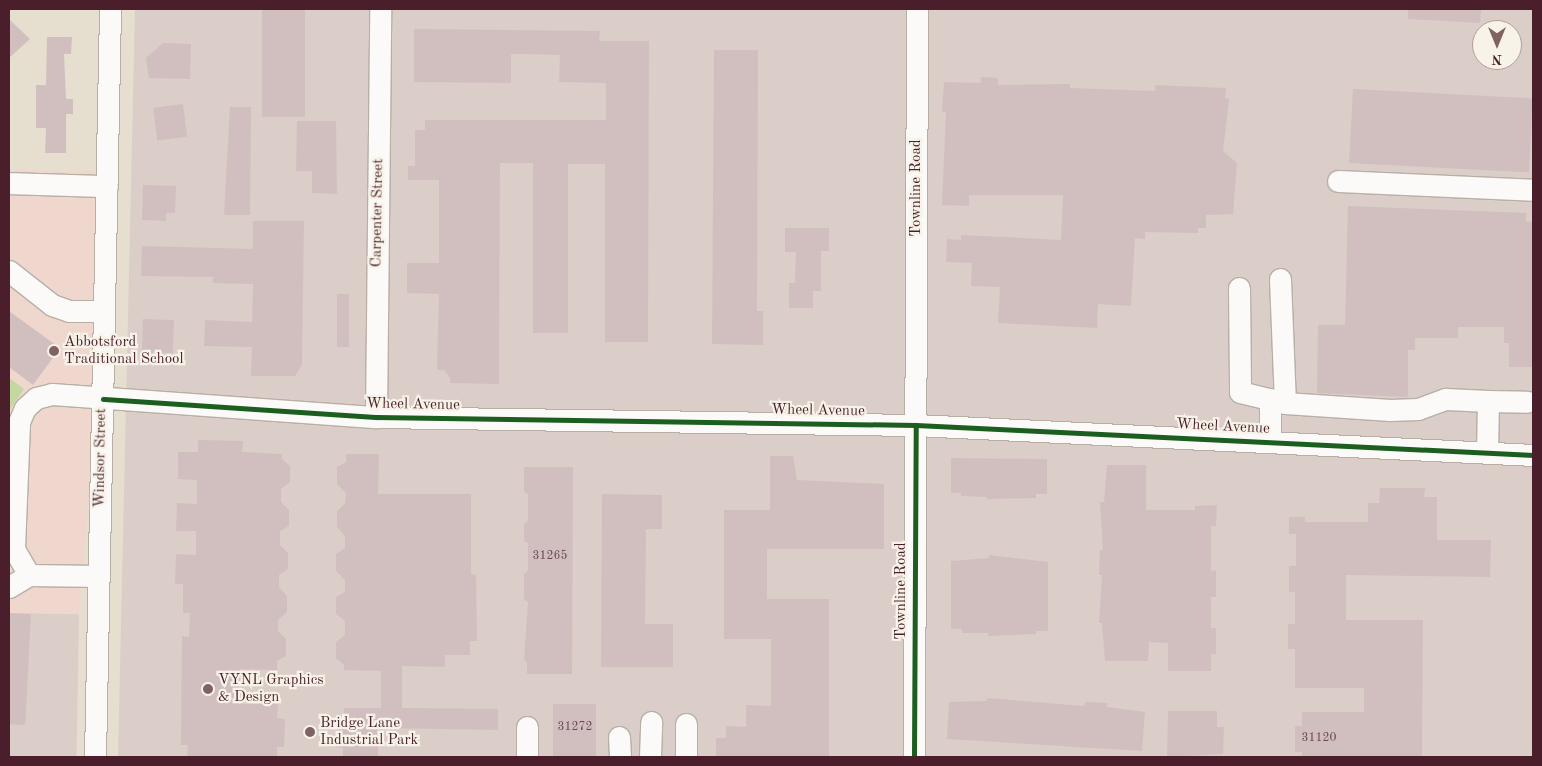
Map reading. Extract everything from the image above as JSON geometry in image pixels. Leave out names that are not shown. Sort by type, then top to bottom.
[{"type":"street","name":"Windsor Street","points":[[95,757],[110,9]]},
{"type":"street","name":"Carpenter Street","points":[[376,417],[380,9]]},
{"type":"street","name":"Townline Road","points":[[914,757],[917,9]]},
{"type":"street","points":[[1338,181],[1533,190]]},
{"type":"street","points":[[9,183],[107,186]]},
{"type":"street","points":[[9,271],[52,305],[69,311],[104,311]]},
{"type":"street","points":[[1270,442],[1277,401],[1280,279]]},
{"type":"street","points":[[1239,288],[1240,392],[1277,401],[1390,410],[1418,409],[1446,399],[1527,402]]},
{"type":"street","name":"Wheel Avenue","points":[[29,575],[14,549],[19,422],[25,408],[36,398],[52,394],[376,417],[916,425],[1533,455]]},
{"type":"street","points":[[1487,453],[1488,401]]},
{"type":"street","points":[[9,587],[29,575],[99,576]]},
{"type":"street","points":[[650,757],[651,722]]},
{"type":"street","points":[[686,724],[686,757]]},
{"type":"street","points":[[527,726],[527,757]]},
{"type":"shaded area","points":[[135,9],[1533,9],[1533,757],[118,757]]},
{"type":"shaded area","name":"Abbotsford Traditional School","points":[[9,170],[103,171],[98,397],[79,614],[9,613]]},
{"type":"shaded area","points":[[9,613],[79,614],[76,757],[9,757]]},
{"type":"green space","points":[[9,378],[24,389],[9,411]]},
{"type":"building","points":[[262,9],[305,9],[305,117],[262,117]]},
{"type":"building","points":[[1408,9],[1481,9],[1480,20],[1472,20],[1472,23],[1408,19]]},
{"type":"building","points":[[9,19],[30,39],[9,58]]},
{"type":"building","points":[[414,29],[600,31],[599,41],[649,41],[648,342],[605,342],[605,164],[568,164],[568,333],[533,333],[533,163],[500,163],[499,384],[450,383],[450,378],[444,370],[437,370],[439,294],[407,293],[407,263],[439,263],[439,180],[408,180],[408,166],[415,166],[415,130],[425,130],[425,120],[606,120],[606,83],[559,82],[560,55],[528,54],[511,54],[511,83],[414,82]]},
{"type":"building","points":[[47,37],[72,37],[71,54],[64,54],[66,99],[73,99],[73,114],[66,114],[66,153],[45,153],[46,128],[36,128],[36,85],[46,85]]},
{"type":"building","points":[[163,43],[191,44],[190,79],[149,78],[146,58]]},
{"type":"building","points":[[714,50],[758,50],[757,311],[763,311],[763,345],[712,344]]},
{"type":"building","points":[[981,77],[998,78],[998,85],[1070,84],[1070,88],[1155,91],[1155,85],[1226,88],[1225,98],[1229,99],[1223,151],[1237,163],[1233,214],[1206,215],[1206,228],[1198,228],[1198,233],[1145,232],[1145,239],[1135,238],[1131,306],[1098,304],[1097,328],[998,323],[1000,287],[971,286],[972,263],[946,262],[947,239],[961,240],[961,235],[1061,240],[1063,195],[969,195],[969,206],[942,205],[946,112],[942,112],[944,82],[981,83]]},
{"type":"building","points":[[1353,89],[1533,98],[1529,172],[1349,163]]},
{"type":"building","points":[[183,104],[187,137],[157,140],[153,108]]},
{"type":"building","points":[[230,107],[251,107],[250,215],[224,215]]},
{"type":"building","points":[[297,121],[336,121],[337,194],[312,193],[312,171],[296,171]]},
{"type":"building","points":[[143,185],[176,186],[175,213],[166,213],[166,221],[142,220]]},
{"type":"building","points":[[1348,206],[1526,213],[1526,221],[1533,222],[1533,367],[1509,367],[1509,343],[1504,343],[1504,327],[1458,327],[1458,338],[1415,338],[1415,350],[1408,350],[1408,397],[1317,393],[1318,325],[1345,325]]},
{"type":"building","points":[[253,221],[304,221],[302,365],[295,376],[251,376],[252,347],[204,346],[205,320],[252,322],[253,284],[213,283],[213,277],[141,276],[142,246],[253,249]]},
{"type":"building","points":[[785,228],[829,228],[829,251],[821,251],[821,291],[813,291],[813,308],[789,308],[789,283],[795,283],[796,252],[785,252]]},
{"type":"building","points":[[337,294],[349,294],[349,347],[337,347]]},
{"type":"building","points":[[9,311],[60,348],[33,385],[9,367]]},
{"type":"building","points":[[143,319],[174,320],[173,353],[142,352]]},
{"type":"building","points":[[198,440],[243,441],[242,452],[282,454],[282,459],[290,466],[290,482],[281,489],[281,502],[289,510],[289,526],[280,531],[280,545],[288,553],[288,569],[279,575],[279,587],[287,596],[287,612],[278,620],[278,631],[286,639],[286,656],[277,661],[277,670],[240,669],[239,704],[278,704],[277,718],[285,719],[284,747],[277,747],[277,757],[187,757],[188,745],[181,745],[182,636],[189,637],[190,613],[183,613],[183,584],[175,584],[176,554],[196,555],[196,531],[176,531],[177,503],[197,504],[197,480],[178,479],[178,452],[198,452]]},
{"type":"building","points":[[346,454],[379,454],[378,494],[471,494],[471,574],[476,575],[477,641],[470,641],[470,655],[445,655],[445,667],[402,666],[402,708],[498,709],[498,730],[378,728],[378,757],[343,757],[343,748],[335,747],[336,720],[344,720],[344,708],[381,708],[381,671],[344,670],[344,665],[336,658],[336,642],[345,635],[345,621],[336,614],[336,597],[345,592],[345,580],[336,571],[336,554],[345,548],[345,536],[337,527],[337,511],[345,504],[346,493],[337,484],[337,467],[346,462]]},
{"type":"building","points":[[770,456],[793,456],[797,480],[884,484],[884,549],[767,549],[767,599],[829,599],[829,757],[716,757],[716,738],[726,738],[726,726],[746,727],[746,705],[771,706],[771,639],[724,639],[724,510],[770,510]]},
{"type":"building","points":[[951,458],[1047,459],[1047,494],[1036,494],[1036,498],[987,499],[987,497],[961,496],[961,493],[951,493]]},
{"type":"building","points":[[1107,465],[1146,465],[1146,510],[1195,510],[1195,506],[1217,505],[1216,526],[1211,526],[1211,571],[1216,570],[1216,597],[1211,597],[1211,628],[1216,628],[1216,654],[1211,654],[1211,671],[1168,671],[1168,643],[1149,642],[1148,661],[1105,661],[1102,623],[1099,623],[1102,575],[1099,575],[1100,550],[1103,550],[1100,502],[1104,502]]},
{"type":"building","points":[[524,467],[573,467],[572,674],[527,674],[527,663],[524,659],[528,602],[524,599],[524,574],[528,571],[528,543],[524,541],[524,524],[528,521],[528,494],[524,491]]},
{"type":"building","points":[[1380,488],[1425,488],[1424,497],[1437,497],[1437,540],[1491,540],[1490,577],[1346,575],[1346,620],[1423,620],[1422,757],[1302,757],[1302,752],[1295,752],[1295,726],[1302,726],[1302,712],[1364,712],[1364,688],[1295,688],[1295,649],[1288,649],[1288,624],[1295,624],[1295,592],[1289,592],[1289,566],[1296,566],[1296,534],[1289,534],[1289,517],[1305,517],[1305,522],[1368,522],[1368,503],[1379,503]]},
{"type":"building","points":[[602,494],[662,495],[662,529],[646,529],[645,624],[673,624],[673,667],[601,667]]},
{"type":"building","points":[[989,555],[1048,562],[1048,631],[1036,631],[1036,634],[988,636],[988,633],[962,633],[962,629],[951,629],[951,561],[989,558]]},
{"type":"building","points":[[9,613],[31,614],[25,725],[9,724]]},
{"type":"building","points":[[987,698],[1084,706],[1085,702],[1107,703],[1107,707],[1145,712],[1142,751],[947,739],[949,702],[987,701]]},
{"type":"building","points":[[553,704],[596,704],[596,757],[553,757]]},
{"type":"building","points":[[1168,711],[1217,711],[1217,727],[1224,727],[1223,754],[1167,757]]},
{"type":"cycle path","points":[[103,399],[376,417],[916,425],[1533,455]]},
{"type":"cycle path","points":[[914,757],[916,425]]},
{"type":"place","name":"Abbotsford Traditional School","points":[[54,351]]},
{"type":"place","name":"VYNL Graphics & Design","points":[[208,689]]},
{"type":"place","name":"Bridge Lane Industrial Park","points":[[310,732]]}]
